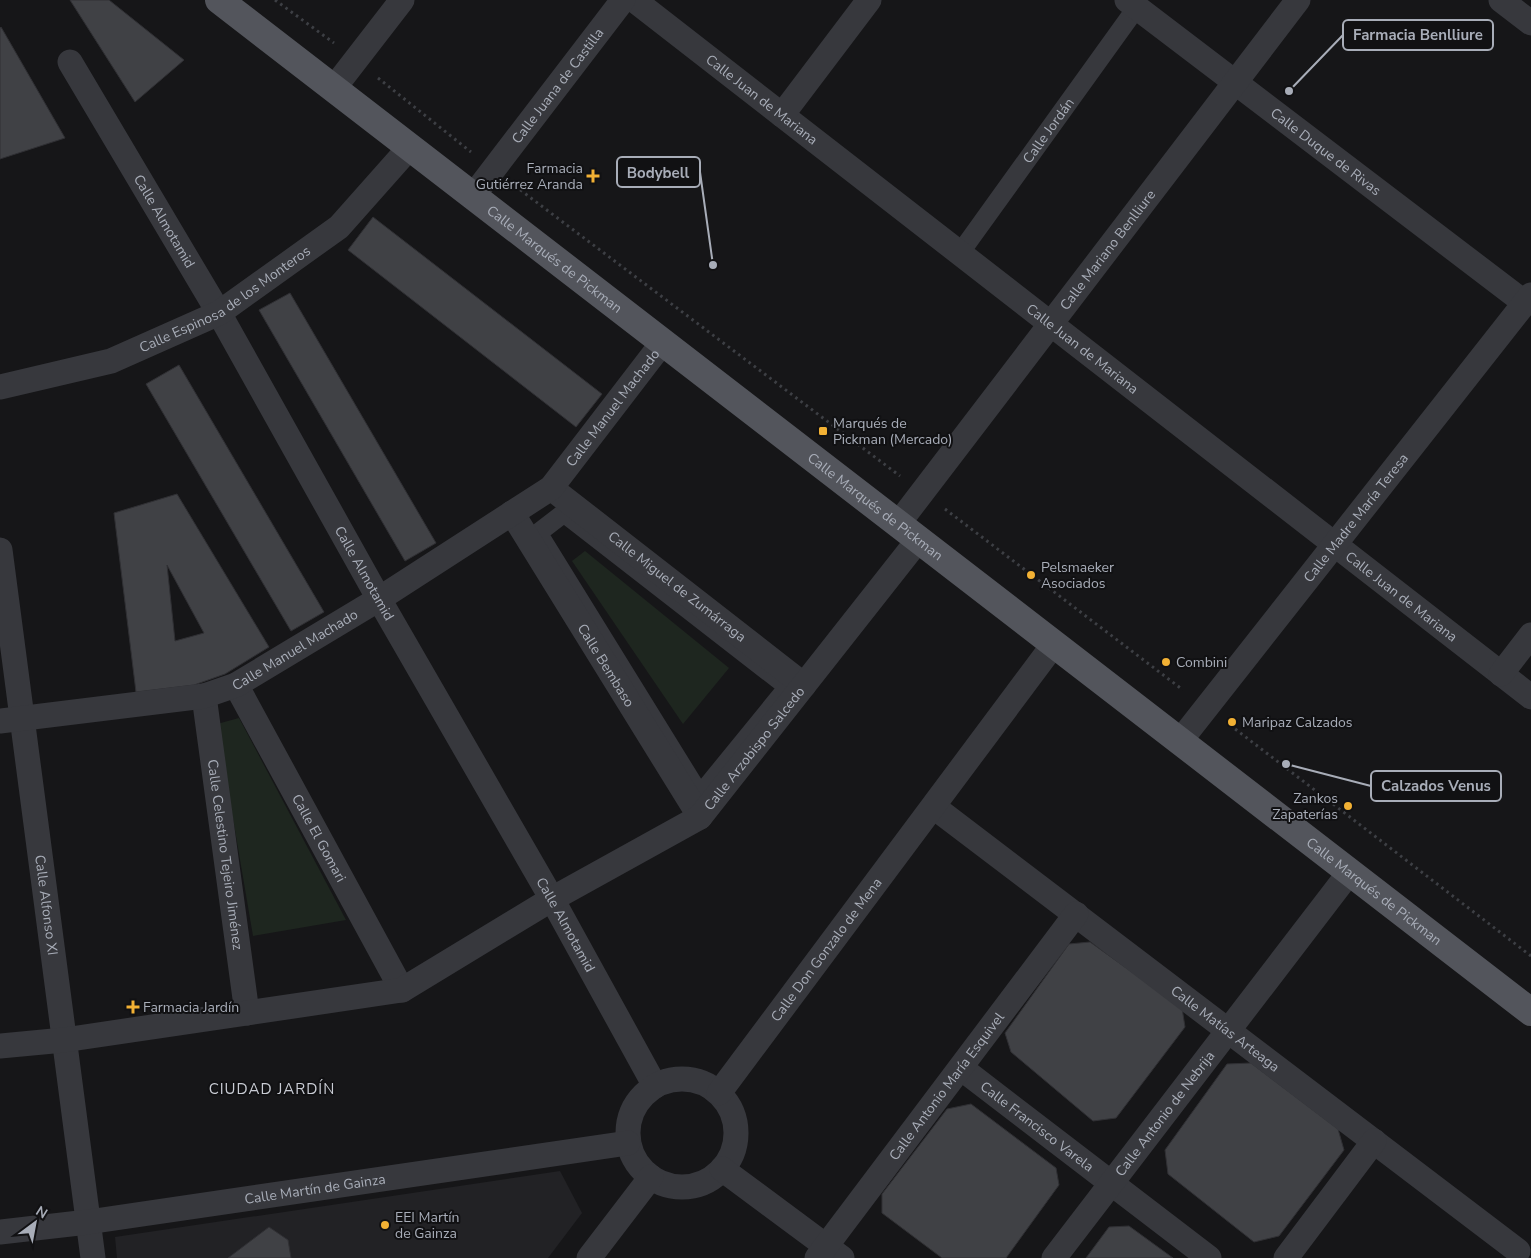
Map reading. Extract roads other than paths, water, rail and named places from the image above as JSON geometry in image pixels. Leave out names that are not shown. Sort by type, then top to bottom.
[{"type":"main road","name":"Calle Marqués de Pickman","points":[[219,0],[1531,1012]]},
{"type":"street","points":[[334,88],[402,0]]},
{"type":"street","name":"Calle Juana de Castilla","points":[[473,196],[623,0]]},
{"type":"street","name":"Calle Juan de Mariana","points":[[634,0],[1531,697]]},
{"type":"street","points":[[782,115],[869,0]]},
{"type":"street","name":"Calle Mariano Benlliure","points":[[908,532],[1051,324],[1298,0]]},
{"type":"street","points":[[1501,0],[1531,23]]},
{"type":"street","name":"Calle Duque de Rivas","points":[[1132,4],[1528,299]]},
{"type":"street","name":"Calle Jordán","points":[[960,253],[1132,4]]},
{"type":"street","name":"Calle Almotamid","points":[[70,62],[219,313],[379,599],[552,899],[654,1086]]},
{"type":"street","name":"Calle Espinosa de los Monteros","points":[[0,387],[111,361],[219,313],[339,227],[410,147]]},
{"type":"street","name":"Calle Madre María Teresa","points":[[1180,741],[1528,299]]},
{"type":"street","name":"Calle Manuel Machado","points":[[12,720],[204,696],[236,685],[379,599],[551,488],[663,342]]},
{"type":"street","name":"Calle Miguel de Zumárraga","points":[[551,488],[804,685]]},
{"type":"street","name":"Calle Bembaso","points":[[512,513],[700,817]]},
{"type":"street","points":[[564,513],[788,687],[700,795],[538,533],[564,513]]},
{"type":"street","name":"Calle Arzobispo Salcedo","points":[[0,1046],[64,1040],[402,990],[552,899],[700,817],[804,685],[908,532]]},
{"type":"street","name":"Calle Alfonso XI","points":[[0,550],[12,720],[64,1040],[93,1258]]},
{"type":"street","points":[[1501,674],[1531,635]]},
{"type":"street","name":"Calle Don Gonzalo de Mena","points":[[719,1093],[1054,644]]},
{"type":"street","name":"Calle El Gomari","points":[[236,685],[402,990]]},
{"type":"street","name":"Calle Celestino Tejeiro Jiménez","points":[[204,696],[247,1013]]},
{"type":"street","name":"Calle Matías Arteaga","points":[[934,806],[1374,1141],[1521,1248]]},
{"type":"street","name":"Calle Antonio de Nebrija","points":[[1054,1258],[1349,873]]},
{"type":"street","name":"Calle Antonio María Esquivel","points":[[829,1254],[960,1068],[1076,914]]},
{"type":"street","name":"Calle Francisco Varela","points":[[960,1068],[1210,1258]]},
{"type":"street","points":[[688,1078],[704,1083],[719,1093],[729,1106],[735,1122],[736,1139],[732,1155],[722,1170],[710,1179],[696,1185],[680,1187],[665,1184],[651,1177],[640,1168],[633,1157],[628,1143],[628,1127],[632,1110],[642,1096],[654,1086],[671,1080],[688,1078]]},
{"type":"street","points":[[1286,1258],[1374,1141]]},
{"type":"street","name":"Calle Martín de Gainza","points":[[0,1232],[88,1222],[628,1143]]},
{"type":"street","points":[[722,1170],[829,1254]]},
{"type":"street","points":[[589,1258],[651,1177]]},
{"type":"place","name":"Farmacia Benlliure","points":[[1289,91]]},
{"type":"place","name":"Farmacia Gutiérrez Aranda","points":[[593,176]]},
{"type":"place","name":"Bodybell","points":[[713,265]]},
{"type":"place","name":"Marqués de Pickman (Mercado)","points":[[823,431]]},
{"type":"place","name":"Pelsmaeker Asociados","points":[[1031,575]]},
{"type":"place","name":"Combini","points":[[1166,662]]},
{"type":"place","name":"Maripaz Calzados","points":[[1232,722]]},
{"type":"place","name":"Calzados Venus","points":[[1286,764]]},
{"type":"place","name":"Zankos Zapaterías","points":[[1348,806]]},
{"type":"place","name":"Farmacia Jardín","points":[[133,1007]]},
{"type":"place","name":"EEI Martín de Gainza","points":[[385,1225]]},
{"type":"district","name":"CIUDAD JARDÍN","points":[[272,1089]]}]
